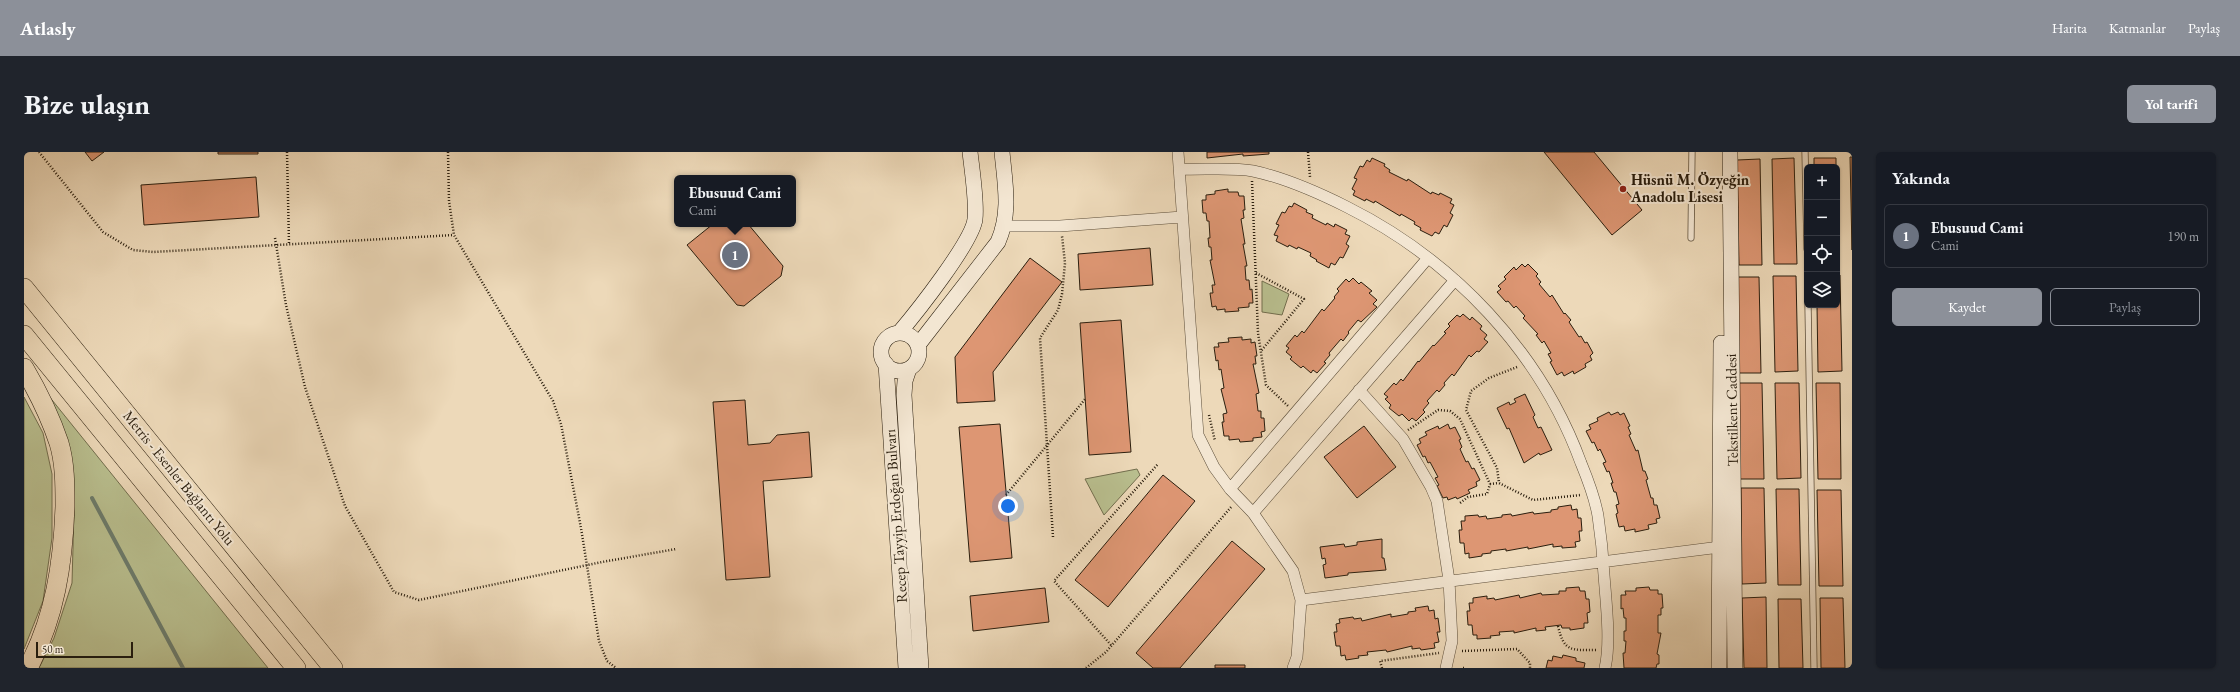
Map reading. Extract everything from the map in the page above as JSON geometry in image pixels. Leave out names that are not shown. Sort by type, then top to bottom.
[{"type":"highway","name":"Metris - Esenler Bağlantı Yolu","points":[[24,288],[333,668]]},
{"type":"highway","name":"Metris - Esenler Bağlantı Yolu","points":[[24,335],[296,668]]},
{"type":"highway","points":[[24,368],[40,396],[59,444],[65,487],[64,533],[59,579],[40,645],[28,668]]},
{"type":"street","points":[[899,333],[907,334],[914,339],[918,345],[919,353],[917,361],[909,368],[898,371],[886,364],[882,358],[883,345],[887,339],[899,333],[923,304],[970,235],[975,220],[970,152]]},
{"type":"street","points":[[918,345],[998,242],[1005,226],[1007,207],[1002,152]]},
{"type":"street","points":[[1178,152],[1198,435],[1214,467],[1230,489],[1253,513],[1293,571],[1301,600],[1297,657],[1293,668]]},
{"type":"street","name":"Tekstilkent Caddesi","points":[[1719,668],[1723,152]]},
{"type":"street","name":"Tekstilkent Caddesi","points":[[1730,152],[1735,668]]},
{"type":"street","points":[[1179,169],[1252,171],[1311,189],[1377,222],[1428,258],[1455,280],[1478,301],[1512,339],[1546,387],[1570,431],[1598,515],[1607,611],[1605,668]]},
{"type":"street","points":[[1005,226],[1060,226],[1182,217]]},
{"type":"street","points":[[1230,489],[1428,258]]},
{"type":"street","points":[[1253,513],[1455,280]]},
{"type":"street","name":"Recep Tayyip Erdoğan Bulvarı","points":[[886,364],[906,668]]},
{"type":"street","name":"Recep Tayyip Erdoğan Bulvarı","points":[[909,368],[905,382],[904,395],[921,668]]},
{"type":"street","points":[[1359,390],[1400,436],[1431,487],[1437,501],[1449,580],[1452,641],[1446,668]]},
{"type":"street","points":[[1301,600],[1449,580],[1720,547]]},
{"type":"lane","points":[[1691,238],[1692,152]]},
{"type":"lane","points":[[1806,152],[1807,236]]},
{"type":"lane","points":[[1808,308],[1814,668]]},
{"type":"path","points":[[39,152],[103,232],[133,250],[153,252],[454,235]]},
{"type":"path","points":[[287,152],[290,244]]},
{"type":"path","points":[[448,152],[449,201],[454,235],[553,401],[561,424],[587,565],[599,641],[607,661],[616,668]]},
{"type":"path","points":[[1308,152],[1311,189]]},
{"type":"path","points":[[1252,171],[1258,333],[1266,385],[1296,412]]},
{"type":"path","points":[[1053,537],[1040,338],[1058,310],[1062,294],[1065,263],[1060,226]]},
{"type":"path","points":[[275,238],[286,306],[305,387],[345,506],[394,592],[419,600],[587,565],[676,549]]},
{"type":"path","points":[[1255,272],[1304,298],[1260,351]]},
{"type":"path","points":[[1499,483],[1497,468],[1466,410],[1471,391],[1488,378],[1529,363]]},
{"type":"path","points":[[1006,495],[1086,398]]},
{"type":"path","points":[[1208,408],[1218,446]]},
{"type":"path","points":[[1400,436],[1438,410],[1450,411],[1460,419],[1490,484],[1487,494],[1468,497],[1460,503]]},
{"type":"path","points":[[1111,645],[1054,581],[1158,464]]},
{"type":"path","points":[[1490,484],[1499,483],[1533,500],[1592,494]]},
{"type":"path","points":[[1086,668],[1111,645],[1239,498]]},
{"type":"path","points":[[1558,626],[1562,641],[1572,650],[1606,651]]},
{"type":"green space","points":[[1262,281],[1289,294],[1282,315],[1262,312]]},
{"type":"green space","points":[[48,395],[268,668],[39,668],[54,638],[72,583],[74,511]]},
{"type":"green space","points":[[24,397],[43,433],[52,474],[52,538],[43,601],[24,649]]},
{"type":"green space","points":[[1137,469],[1140,475],[1104,515],[1085,479]]},
{"type":"building","points":[[85,152],[104,152],[92,161]]},
{"type":"building","points":[[218,152],[258,152],[258,154],[218,154]]},
{"type":"building","points":[[1207,152],[1269,152],[1269,154],[1243,156],[1243,154],[1207,158]]},
{"type":"building","points":[[1544,152],[1594,152],[1642,210],[1612,235]]},
{"type":"building","points":[[1850,157],[1852,157],[1852,250]]},
{"type":"building","points":[[1372,158],[1385,164],[1384,166],[1390,170],[1389,172],[1407,181],[1408,179],[1431,194],[1432,192],[1439,195],[1440,193],[1452,199],[1450,203],[1454,205],[1450,213],[1453,215],[1447,227],[1444,225],[1439,234],[1435,232],[1432,236],[1420,230],[1421,228],[1414,224],[1415,222],[1401,214],[1400,216],[1375,201],[1374,203],[1366,199],[1365,201],[1353,195],[1355,191],[1352,189],[1357,179],[1354,178],[1360,166],[1363,167],[1367,160],[1370,162]]},
{"type":"building","points":[[1794,158],[1797,264],[1774,264],[1772,159]]},
{"type":"building","points":[[1814,158],[1836,158],[1836,164],[1814,164]]},
{"type":"building","points":[[1760,159],[1762,265],[1739,265],[1737,160]]},
{"type":"building","points":[[256,177],[259,217],[144,225],[141,185]]},
{"type":"building","points":[[1228,189],[1228,192],[1238,192],[1239,196],[1244,196],[1244,218],[1241,219],[1247,266],[1245,266],[1246,280],[1249,280],[1250,290],[1252,289],[1253,303],[1249,303],[1249,307],[1238,308],[1239,311],[1225,312],[1225,309],[1217,310],[1216,306],[1212,307],[1210,293],[1213,293],[1212,285],[1215,285],[1210,260],[1212,260],[1211,247],[1209,247],[1208,238],[1210,238],[1209,221],[1207,221],[1206,213],[1203,213],[1202,200],[1206,200],[1206,195],[1215,194],[1215,191]]},
{"type":"building","points":[[1294,203],[1307,210],[1306,212],[1313,215],[1312,218],[1326,225],[1327,223],[1334,227],[1335,224],[1347,230],[1345,234],[1350,236],[1346,244],[1349,246],[1343,258],[1340,257],[1335,265],[1331,263],[1329,268],[1310,256],[1311,253],[1298,247],[1297,249],[1289,245],[1288,247],[1276,241],[1278,236],[1274,235],[1279,225],[1276,224],[1282,212],[1285,213],[1289,206],[1292,207]]},
{"type":"building","points":[[709,227],[750,227],[783,266],[781,276],[744,306],[737,305],[687,245]]},
{"type":"building","points":[[1150,248],[1153,285],[1080,290],[1078,254]]},
{"type":"building","points":[[1030,258],[1062,282],[993,372],[995,401],[957,403],[955,357]]},
{"type":"building","points":[[1522,264],[1525,267],[1528,264],[1538,274],[1536,276],[1541,282],[1539,284],[1550,297],[1552,295],[1564,314],[1565,313],[1571,320],[1569,322],[1579,337],[1581,336],[1585,343],[1587,342],[1593,353],[1590,356],[1592,360],[1585,364],[1586,367],[1574,374],[1573,371],[1564,376],[1562,372],[1557,375],[1550,362],[1552,361],[1548,354],[1551,353],[1544,341],[1542,343],[1536,335],[1538,334],[1523,318],[1525,316],[1516,306],[1514,308],[1497,292],[1501,289],[1498,286],[1506,279],[1504,277],[1514,267],[1516,270]]},
{"type":"building","points":[[1840,275],[1842,371],[1818,372],[1817,308],[1840,308]]},
{"type":"building","points":[[1773,276],[1796,276],[1798,371],[1775,372]]},
{"type":"building","points":[[1735,277],[1759,277],[1761,373],[1737,373]]},
{"type":"building","points":[[1353,278],[1359,284],[1361,282],[1372,291],[1369,293],[1377,300],[1373,304],[1377,307],[1361,322],[1358,320],[1343,341],[1341,339],[1329,353],[1330,355],[1324,362],[1326,363],[1317,373],[1313,370],[1311,373],[1303,366],[1301,368],[1290,359],[1292,357],[1286,352],[1289,348],[1286,346],[1295,335],[1297,337],[1302,331],[1304,333],[1322,309],[1324,311],[1335,298],[1334,297],[1339,291],[1337,289],[1346,279],[1349,282]]},
{"type":"building","points":[[1463,314],[1470,320],[1472,317],[1482,326],[1480,329],[1487,335],[1484,339],[1488,342],[1479,352],[1477,351],[1471,357],[1469,355],[1454,376],[1452,374],[1444,383],[1445,385],[1439,392],[1437,390],[1427,401],[1429,403],[1423,410],[1425,412],[1416,421],[1412,418],[1409,421],[1402,414],[1399,416],[1389,408],[1391,405],[1385,399],[1388,397],[1384,394],[1394,383],[1396,385],[1401,379],[1403,381],[1418,361],[1419,362],[1433,345],[1434,346],[1446,333],[1444,332],[1450,326],[1448,324],[1457,315],[1460,317]]},
{"type":"building","points":[[1121,320],[1131,452],[1089,455],[1080,323]]},
{"type":"building","points":[[1242,337],[1242,340],[1251,339],[1251,343],[1255,342],[1257,356],[1255,356],[1256,364],[1253,364],[1259,393],[1256,394],[1258,411],[1261,411],[1261,418],[1264,418],[1265,431],[1261,432],[1262,437],[1253,438],[1253,441],[1240,442],[1239,439],[1229,440],[1229,436],[1224,436],[1222,422],[1224,422],[1223,414],[1227,413],[1221,389],[1224,388],[1221,369],[1219,370],[1218,360],[1216,361],[1214,347],[1219,347],[1218,343],[1229,342],[1228,338]]},
{"type":"building","points":[[1739,383],[1762,383],[1764,479],[1740,479]]},
{"type":"building","points":[[1775,383],[1799,383],[1801,478],[1777,479]]},
{"type":"building","points":[[1816,383],[1840,383],[1841,479],[1818,479]]},
{"type":"building","points":[[1525,394],[1535,415],[1533,417],[1538,428],[1541,427],[1552,450],[1540,455],[1539,453],[1524,463],[1509,428],[1507,429],[1497,408],[1509,402],[1510,405],[1516,402],[1514,399]]},
{"type":"building","points":[[745,400],[748,445],[770,443],[777,435],[809,432],[812,477],[763,481],[770,577],[726,580],[713,402]]},
{"type":"building","points":[[1609,412],[1611,415],[1618,412],[1620,415],[1624,413],[1630,426],[1628,427],[1631,434],[1629,435],[1636,451],[1638,450],[1643,471],[1645,471],[1648,479],[1646,480],[1651,498],[1653,498],[1654,505],[1657,505],[1660,518],[1656,519],[1657,523],[1648,525],[1649,529],[1635,532],[1635,529],[1625,531],[1624,526],[1619,527],[1616,514],[1618,513],[1616,505],[1619,504],[1616,492],[1614,492],[1611,483],[1613,483],[1609,471],[1607,472],[1603,463],[1606,462],[1600,449],[1598,451],[1594,442],[1592,443],[1586,431],[1591,429],[1589,425],[1598,421],[1597,418]]},
{"type":"building","points":[[1000,424],[1012,558],[970,562],[959,427]]},
{"type":"building","points":[[1448,424],[1450,429],[1455,427],[1461,439],[1459,440],[1462,447],[1460,449],[1466,462],[1468,461],[1472,469],[1474,468],[1480,480],[1476,482],[1477,486],[1468,490],[1470,493],[1457,499],[1456,497],[1448,500],[1447,497],[1443,498],[1435,478],[1438,477],[1430,462],[1428,463],[1425,456],[1423,457],[1417,445],[1421,443],[1419,439],[1427,435],[1425,432],[1438,426],[1439,429]]},
{"type":"building","points":[[1364,426],[1396,467],[1357,498],[1324,457]]},
{"type":"building","points":[[1163,475],[1195,501],[1108,607],[1075,580]]},
{"type":"building","points":[[1741,488],[1764,488],[1766,583],[1742,584]]},
{"type":"building","points":[[1776,489],[1799,489],[1801,585],[1778,585]]},
{"type":"building","points":[[1817,490],[1841,490],[1843,586],[1819,586]]},
{"type":"building","points":[[1571,505],[1572,510],[1577,509],[1578,518],[1581,518],[1582,531],[1579,531],[1580,541],[1575,542],[1576,547],[1553,547],[1553,544],[1528,549],[1528,547],[1506,551],[1506,549],[1491,551],[1491,553],[1482,554],[1482,556],[1469,558],[1469,553],[1465,554],[1464,543],[1460,543],[1459,530],[1462,530],[1461,521],[1465,521],[1465,516],[1486,516],[1487,519],[1511,514],[1512,516],[1533,512],[1534,514],[1551,512],[1551,510],[1558,509],[1558,507]]},
{"type":"building","points":[[1382,539],[1382,558],[1384,558],[1386,570],[1348,573],[1348,575],[1325,578],[1323,565],[1326,564],[1325,558],[1322,559],[1320,547],[1344,544],[1345,547],[1357,545],[1357,542]]},
{"type":"building","points":[[1232,541],[1265,569],[1180,668],[1153,668],[1136,653]]},
{"type":"building","points":[[1579,587],[1580,591],[1585,591],[1586,599],[1589,599],[1590,612],[1587,613],[1588,623],[1584,623],[1584,628],[1570,630],[1570,628],[1562,628],[1561,625],[1545,627],[1546,630],[1536,631],[1536,628],[1514,633],[1514,631],[1499,632],[1500,635],[1490,636],[1491,638],[1477,639],[1477,635],[1473,635],[1472,625],[1468,625],[1467,611],[1470,611],[1469,603],[1473,603],[1473,598],[1487,596],[1487,599],[1494,598],[1495,600],[1519,595],[1520,598],[1541,593],[1542,595],[1559,594],[1559,591],[1566,591],[1566,588]]},
{"type":"building","points":[[1649,587],[1650,590],[1658,590],[1658,594],[1662,594],[1663,608],[1661,608],[1661,615],[1658,615],[1658,633],[1661,633],[1657,654],[1659,655],[1659,664],[1657,664],[1656,668],[1624,668],[1623,653],[1625,653],[1626,641],[1624,641],[1624,631],[1626,631],[1626,618],[1624,618],[1623,608],[1621,609],[1621,595],[1626,595],[1625,591],[1636,591],[1636,588]]},
{"type":"building","points":[[1045,588],[1049,622],[973,631],[970,596]]},
{"type":"building","points":[[1766,597],[1767,668],[1744,668],[1742,598]]},
{"type":"building","points":[[1820,598],[1843,598],[1845,668],[1821,668]]},
{"type":"building","points":[[1778,599],[1801,599],[1803,668],[1779,668]]},
{"type":"building","points":[[1428,606],[1429,611],[1434,610],[1435,619],[1438,618],[1440,632],[1437,632],[1439,642],[1434,643],[1435,648],[1421,650],[1420,648],[1412,649],[1412,646],[1387,652],[1386,650],[1367,652],[1368,655],[1358,656],[1359,658],[1346,660],[1345,655],[1341,656],[1340,646],[1336,646],[1334,632],[1337,632],[1336,624],[1340,623],[1339,619],[1353,617],[1354,619],[1361,618],[1362,621],[1391,614],[1391,617],[1408,614],[1408,612],[1416,611],[1415,608]]},
{"type":"building","points":[[1563,655],[1576,658],[1576,661],[1585,663],[1584,668],[1546,668],[1548,660],[1552,661],[1553,656],[1562,658]]},
{"type":"building","points":[[1215,665],[1245,665],[1245,668],[1215,668]]},
{"type":"waterway","points":[[92,498],[183,668]]},
{"type":"place","name":"Hüsnü M. Özyeğin Anadolu Lisesi","points":[[1623,189]]},
{"type":"place","name":"Ebusuud Cami","points":[[735,255]]}]
